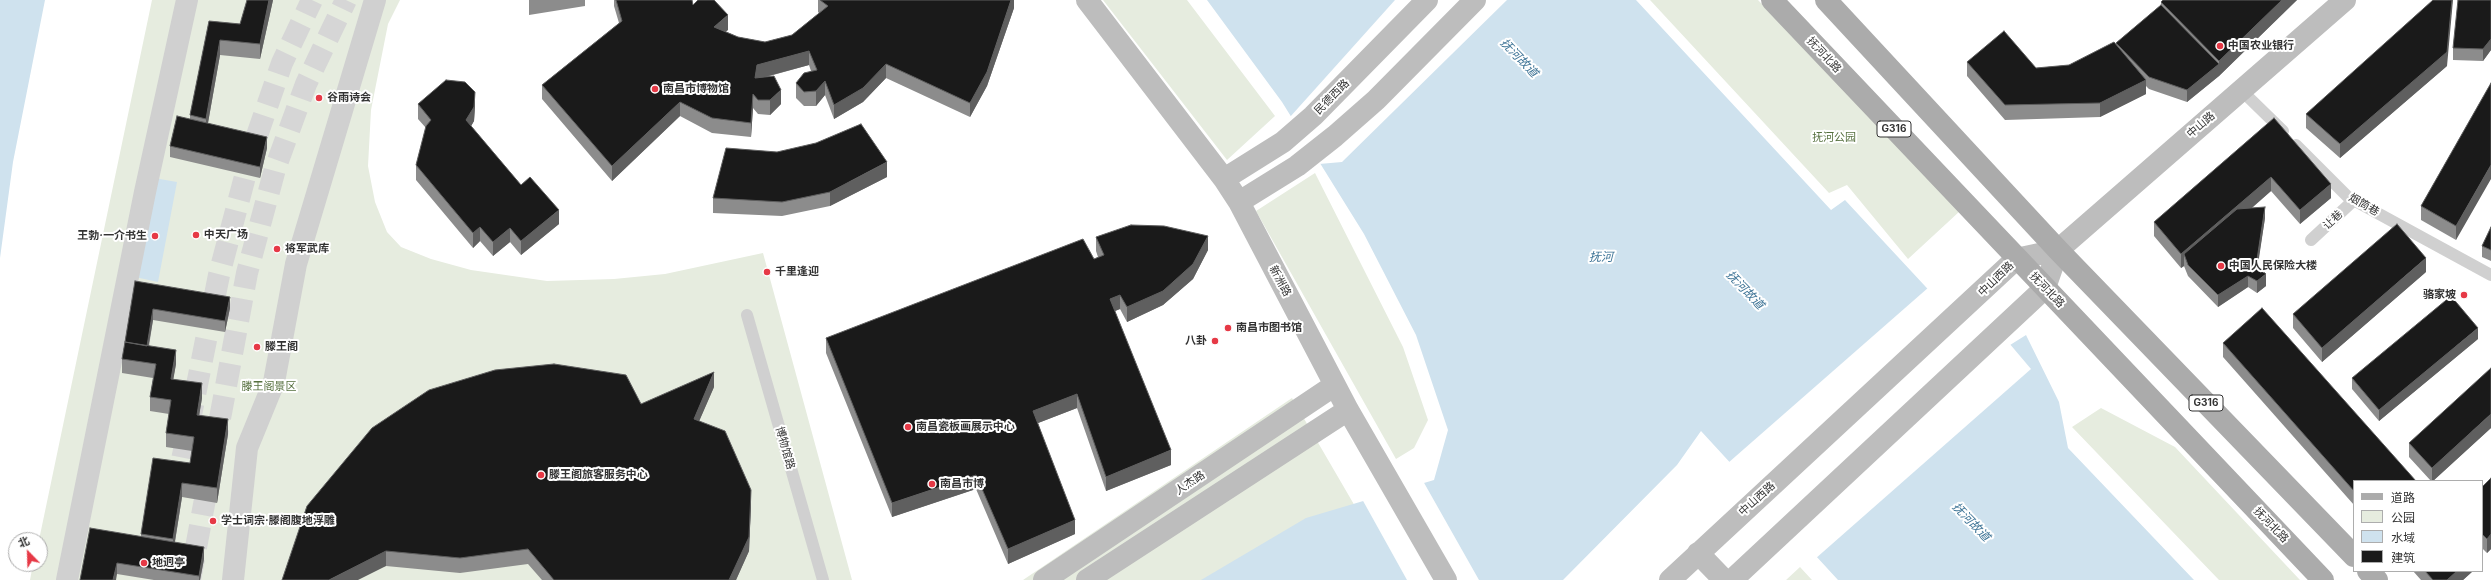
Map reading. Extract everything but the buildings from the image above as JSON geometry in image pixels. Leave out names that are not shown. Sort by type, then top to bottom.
[{"type":"main road","name":"新洲路","points":[[1087,0],[1224,180],[1239,202],[1348,410],[1446,580]]},
{"type":"main road","name":"民德西路","points":[[1224,180],[1283,142],[1313,116],[1427,0]]},
{"type":"main road","points":[[1239,202],[1297,166],[1376,100],[1475,0]]},
{"type":"main road","name":"抚河北路","points":[[1772,0],[2016,259],[2323,580]]},
{"type":"main road","name":"G316","points":[[1826,0],[2058,250],[2353,555]]},
{"type":"main road","name":"中山路","points":[[2058,250],[2345,0]]},
{"type":"main road","points":[[1732,580],[2045,288],[2058,250]]},
{"type":"main road","name":"中山西路","points":[[1670,580],[1987,288],[2016,259],[2058,250]]},
{"type":"main road","name":"人杰路","points":[[1044,580],[1335,385]]},
{"type":"main road","points":[[1087,580],[1348,410]]},
{"type":"main road","points":[[1698,553],[1724,580]]},
{"type":"main road","points":[[2369,572],[2377,580]]},
{"type":"street","points":[[66,580],[145,192],[187,0]]},
{"type":"street","points":[[233,580],[247,448],[274,382],[296,264],[376,0]]},
{"type":"lane","name":"烟筒巷","points":[[2241,90],[2348,197],[2491,275]]},
{"type":"lane","name":"让巷","points":[[2311,240],[2354,200]]},
{"type":"lane","name":"博物馆路","points":[[747,315],[823,580]]},
{"type":"green space","name":"滕王阁景区","points":[[152,0],[400,0],[388,24],[371,110],[368,166],[375,202],[387,232],[401,247],[431,259],[471,270],[547,281],[614,279],[665,274],[763,253],[852,580],[30,580],[32,572],[48,572],[48,532],[41,532]]},
{"type":"green space","points":[[1103,0],[1187,0],[1275,116],[1227,160]]},
{"type":"green space","name":"抚河公园","points":[[1650,0],[1758,0],[1960,211],[1908,259],[1847,185],[1829,193]]},
{"type":"green space","points":[[1315,173],[1403,347],[1428,420],[1414,448],[1396,459],[1256,211]]},
{"type":"green space","points":[[1292,398],[1398,580],[1023,580]]},
{"type":"green space","points":[[2101,408],[2175,447],[2300,580],[2219,580],[2072,427]]},
{"type":"green space","points":[[1800,567],[1812,580],[1786,580]]},
{"type":"water","points":[[0,0],[45,0],[13,162],[0,258]]},
{"type":"water","name":"抚河","points":[[1207,0],[1636,0],[1831,210],[1845,200],[1991,357],[2026,335],[2059,402],[2068,448],[2194,580],[1838,580],[1701,431],[1677,465],[1563,580],[1201,580],[1306,518],[1434,480],[1448,430],[1416,335],[1364,234],[1282,102]]},
{"type":"water","points":[[154,178],[177,182],[158,282],[135,277]]},
{"type":"pier","points":[[1395,0],[1507,0],[1342,162],[1319,164],[1290,117]]},
{"type":"pier","points":[[1929,287],[1991,354],[2009,343],[2031,369],[1815,559],[1728,463]]},
{"type":"pier","points":[[1423,481],[1479,580],[1407,580],[1362,499]]},
{"type":"tunnel","points":[[176,490],[219,275],[252,150],[282,63],[312,0]]},
{"type":"tunnel","points":[[190,580],[247,273],[275,169],[306,84],[346,0]]},
{"type":"place","name":"中国农业银行","points":[[2220,46]]},
{"type":"place","name":"南昌市博物馆","points":[[655,89]]},
{"type":"place","name":"谷雨诗会","points":[[319,98]]},
{"type":"place","name":"中天广场","points":[[196,235]]},
{"type":"place","name":"王勃·一介书生","points":[[155,236]]},
{"type":"place","name":"将军武库","points":[[277,249]]},
{"type":"place","name":"中国人民保险大楼","points":[[2221,266]]},
{"type":"place","name":"千里逢迎","points":[[767,272]]},
{"type":"place","name":"骆家坡","points":[[2464,295]]},
{"type":"place","name":"南昌市图书馆","points":[[1228,328]]},
{"type":"place","name":"八卦","points":[[1215,341]]},
{"type":"place","name":"滕王阁","points":[[257,347]]},
{"type":"place","name":"南昌瓷板画展示中心","points":[[908,427]]},
{"type":"place","name":"滕王阁旅客服务中心","points":[[541,475]]},
{"type":"place","name":"南昌市博","points":[[932,484]]},
{"type":"place","name":"学士词宗·滕阁腹地浮雕","points":[[213,521]]},
{"type":"place","name":"地迥亭","points":[[144,563]]},
{"type":"water label","name":"抚河故道","points":[[1519,58]]},
{"type":"water label","name":"抚河故道","points":[[1745,290]]},
{"type":"water label","name":"抚河故道","points":[[1971,522]]}]
